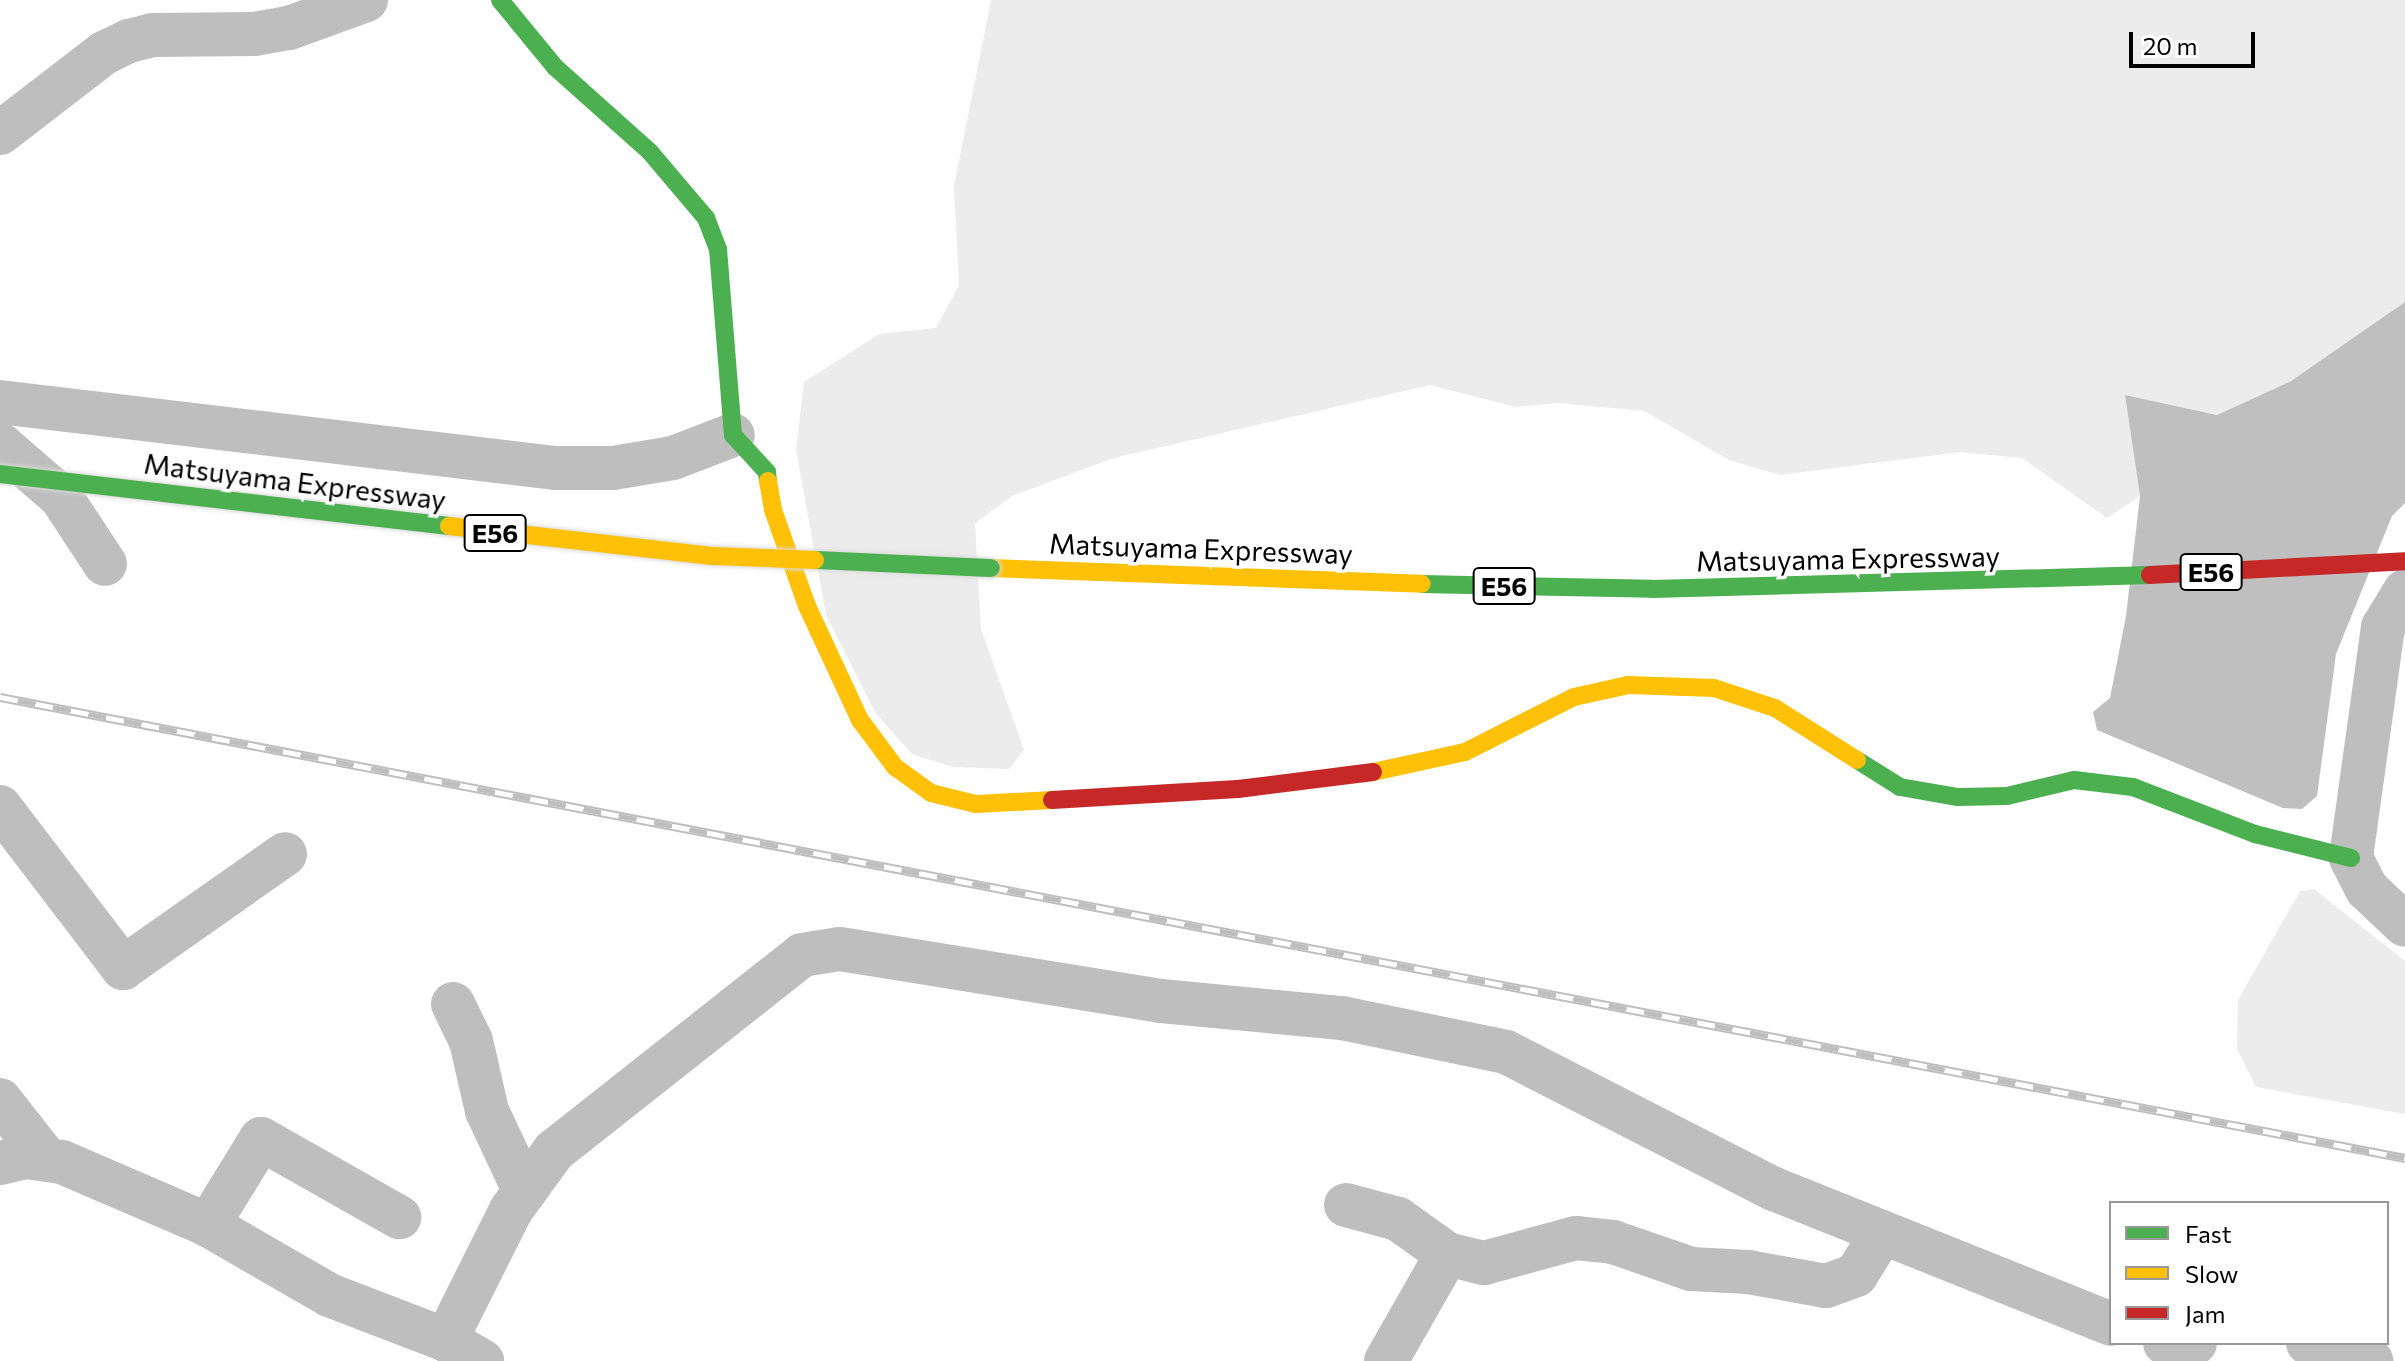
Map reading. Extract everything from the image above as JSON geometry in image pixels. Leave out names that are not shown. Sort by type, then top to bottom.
[{"type":"main road","points":[[500,0],[555,67],[650,152],[706,218],[718,249],[733,435],[767,472],[773,510],[807,606],[860,720],[895,767],[931,793],[976,804],[1238,789],[1361,774],[1425,764],[1465,752],[1574,697],[1628,685],[1714,688],[1775,708],[1900,787],[1958,797],[2007,796],[2074,780],[2133,787],[2255,834],[2351,858]]},
{"type":"main road","name":"Matsuyama Expressway","points":[[0,474],[714,556],[1262,581],[1652,589],[2018,582],[2405,561]]},
{"type":"street","points":[[0,133],[104,53],[129,41],[153,35],[254,34],[289,28],[366,0]]},
{"type":"street","points":[[0,402],[555,468],[613,468],[673,458],[733,435]]},
{"type":"street","points":[[0,444],[61,497],[105,564]]},
{"type":"street","points":[[2405,591],[2383,627],[2351,858],[2367,889],[2405,925]]},
{"type":"street","points":[[3,821],[123,968],[285,854]]},
{"type":"street","points":[[0,1163],[26,1157],[47,1160],[208,1225],[329,1295],[464,1351],[525,1192],[554,1151],[802,955],[840,949],[1161,1001],[1342,1018],[1506,1052],[1774,1189],[1881,1235],[2109,1323]]},
{"type":"street","points":[[453,1004],[471,1041],[487,1111],[525,1192]]},
{"type":"street","points":[[0,1100],[47,1160]]},
{"type":"street","points":[[208,1225],[261,1139],[399,1217]]},
{"type":"street","points":[[1346,1205],[1398,1219],[1447,1254],[1484,1263],[1576,1238],[1613,1242],[1691,1269],[1748,1272],[1826,1286],[1856,1275],[1881,1235]]},
{"type":"street","points":[[1386,1361],[1447,1254]]},
{"type":"street","points":[[2315,1345],[2371,1361]]},
{"type":"shaded area","points":[[991,0],[2405,0],[2405,302],[2291,381],[2217,415],[2125,395],[2140,496],[2107,518],[2022,458],[1960,452],[1780,475],[1729,460],[1644,411],[1558,403],[1516,407],[1430,385],[1114,458],[1014,495],[975,523],[981,629],[1024,750],[1009,769],[954,767],[913,755],[876,714],[826,615],[796,450],[804,382],[879,334],[936,328],[959,285],[954,185]]},
{"type":"shaded area","points":[[2405,302],[2405,503],[2392,516],[2336,654],[2317,796],[2302,809],[2283,808],[2097,730],[2093,712],[2110,698],[2126,616],[2140,496],[2125,395],[2217,415],[2291,381]]},
{"type":"shaded area","points":[[2314,889],[2405,961],[2405,1114],[2256,1087],[2237,1049],[2238,1000],[2300,891]]},
{"type":"railway","points":[[0,697],[2405,1158]]},
{"type":"traffic: fast","points":[[500,0],[555,67],[650,152],[706,218],[718,249],[733,435],[767,472],[768,481]]},
{"type":"traffic: fast","points":[[0,474],[449,526]]},
{"type":"traffic: fast","points":[[815,560],[991,568]]},
{"type":"traffic: fast","points":[[1422,584],[1652,589],[2150,575]]},
{"type":"traffic: fast","points":[[1857,760],[1900,787],[1958,797],[2007,796],[2074,780],[2133,787],[2255,834],[2351,858]]},
{"type":"traffic: slow","points":[[768,481],[773,510],[807,606],[860,720],[895,767],[931,793],[976,804],[1052,800]]},
{"type":"traffic: slow","points":[[449,526],[714,556],[815,560]]},
{"type":"traffic: slow","points":[[991,568],[1422,584]]},
{"type":"traffic: slow","points":[[1373,772],[1465,752],[1574,697],[1628,685],[1714,688],[1775,708],[1857,760]]},
{"type":"traffic: jam","points":[[2150,575],[2405,561]]},
{"type":"traffic: jam","points":[[1052,800],[1238,789],[1373,772]]}]
